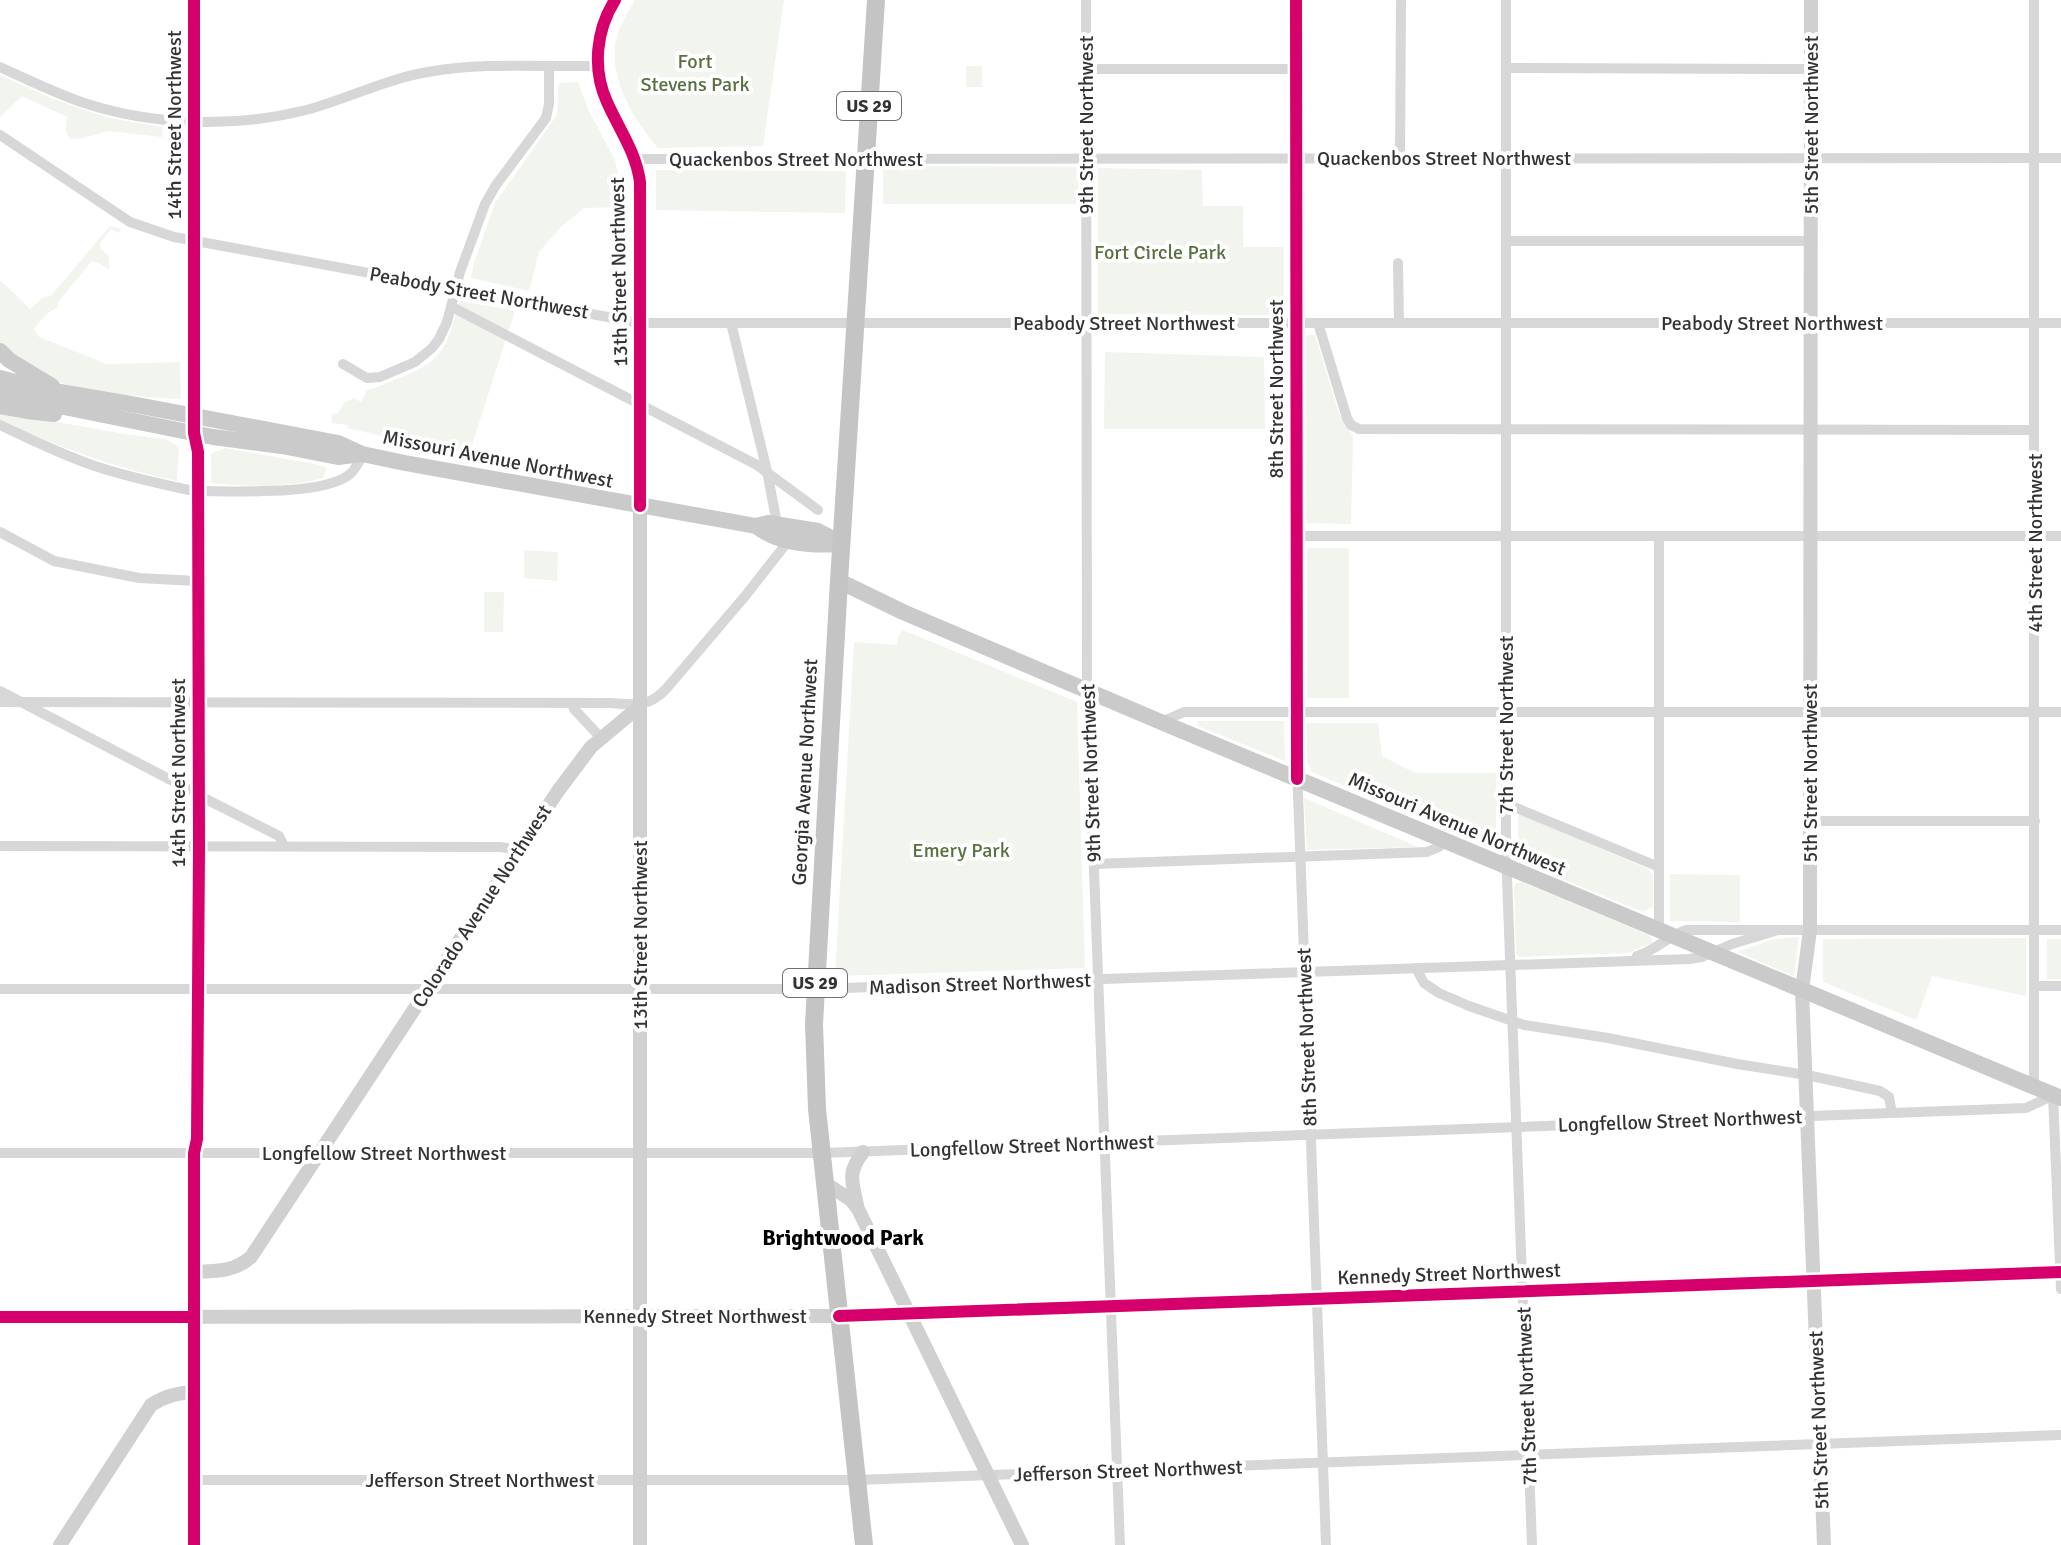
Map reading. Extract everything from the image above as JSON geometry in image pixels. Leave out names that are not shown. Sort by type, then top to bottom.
[{"type":"highway","name":"Georgia Avenue Northwest","points":[[864,1545],[822,1153],[815,1073],[814,989],[876,0]]},
{"type":"main road","points":[[0,351],[9,360],[54,387],[72,394]]},
{"type":"main road","points":[[0,378],[194,425]]},
{"type":"main road","points":[[0,392],[135,422]]},
{"type":"main road","points":[[0,406],[338,443],[362,454]]},
{"type":"main road","name":"Missouri Avenue Northwest","points":[[362,454],[756,526],[768,523],[818,531],[841,543]]},
{"type":"main road","name":"Missouri Avenue Northwest","points":[[756,526],[766,534],[816,546],[841,543]]},
{"type":"main road","name":"Missouri Avenue Northwest","points":[[839,581],[903,612],[1161,722],[2058,1096]]},
{"type":"street","name":"14th Street Northwest","points":[[194,0],[194,425],[188,449],[193,491],[195,847],[190,1140],[194,1153],[194,1545]]},
{"type":"street","name":"13th Street Northwest","points":[[615,0],[600,35],[598,66],[605,98],[635,159],[640,193],[640,1545]]},
{"type":"street","name":"9th Street Northwest","points":[[1086,0],[1087,689],[1120,1545]]},
{"type":"street","name":"8th Street Northwest","points":[[1296,0],[1297,779],[1326,1545]]},
{"type":"street","points":[[1400,159],[1401,0]]},
{"type":"street","name":"7th Street Northwest","points":[[1506,0],[1507,866],[1532,1545]]},
{"type":"street","name":"5th Street Northwest","points":[[1811,0],[1810,930],[1802,990],[1824,1545]]},
{"type":"street","name":"4th Street Northwest","points":[[2034,0],[2034,1086]]},
{"type":"street","points":[[343,364],[367,378],[373,378],[406,367],[432,348],[444,330],[489,196],[546,118],[549,66]]},
{"type":"street","points":[[0,67],[101,108],[194,122],[279,116],[427,72],[469,67],[598,66]]},
{"type":"street","points":[[1507,68],[1811,69]]},
{"type":"street","points":[[1086,69],[1296,69]]},
{"type":"street","name":"Peabody Street Northwest","points":[[0,135],[130,222],[174,237],[640,323],[2061,323]]},
{"type":"street","name":"Quackenbos Street Northwest","points":[[635,159],[2061,158]]},
{"type":"street","points":[[1507,241],[1811,241]]},
{"type":"street","points":[[1398,263],[1399,323]]},
{"type":"street","points":[[452,307],[767,471],[818,510]]},
{"type":"street","points":[[731,323],[777,524]]},
{"type":"street","points":[[1318,323],[1347,418],[1355,428],[1363,430],[2034,430]]},
{"type":"street","name":"Missouri Avenue Northwest","points":[[0,425],[93,465],[193,491],[267,491],[320,486],[347,476],[358,466],[362,454]]},
{"type":"street","points":[[0,532],[50,560],[139,578],[193,580]]},
{"type":"street","points":[[1296,536],[2061,536]]},
{"type":"street","points":[[1659,536],[1659,867],[1665,932]]},
{"type":"street","name":"Colorado Avenue Northwest","points":[[194,1272],[226,1271],[251,1257],[584,755],[640,706],[655,700],[666,689],[789,540]]},
{"type":"street","points":[[0,691],[279,836],[284,846]]},
{"type":"street","points":[[0,702],[572,703],[640,706]]},
{"type":"street","points":[[572,703],[601,738]]},
{"type":"street","points":[[1161,722],[1184,712],[2061,712]]},
{"type":"street","points":[[1507,804],[1659,867]]},
{"type":"street","points":[[1810,821],[2035,821]]},
{"type":"street","points":[[1094,864],[1427,852],[1445,840]]},
{"type":"street","points":[[0,846],[500,847],[517,853]]},
{"type":"street","name":"Madison Street Northwest","points":[[1623,960],[1646,953],[1665,932],[1686,930],[2061,930]]},
{"type":"street","name":"Madison Street Northwest","points":[[0,989],[814,989],[1693,958],[1778,930]]},
{"type":"street","points":[[1416,968],[1424,983],[1439,993],[1513,1022],[1880,1091],[1889,1097],[1892,1113]]},
{"type":"street","points":[[2035,986],[2061,986]]},
{"type":"street","points":[[2058,1096],[2061,1289]]},
{"type":"street","name":"Longfellow Street Northwest","points":[[0,1153],[863,1152],[2026,1108],[2058,1096]]},
{"type":"street","points":[[863,1152],[851,1171],[858,1209],[1022,1545]]},
{"type":"street","points":[[825,1183],[846,1196],[858,1209]]},
{"type":"street","name":"Kennedy Street Northwest","points":[[0,1317],[909,1315],[2061,1272]]},
{"type":"street","points":[[60,1545],[151,1405],[173,1394],[194,1392]]},
{"type":"street","name":"Jefferson Street Northwest","points":[[194,1480],[857,1480],[2061,1435]]},
{"type":"green space","name":"Fort Stevens Park","points":[[635,0],[784,0],[763,146],[658,148],[633,114],[617,74],[616,40]]},
{"type":"green space","points":[[966,66],[982,66],[982,87],[966,87]]},
{"type":"green space","points":[[0,75],[53,99],[109,118],[163,127],[162,137],[109,131],[71,139],[66,131],[67,117],[22,96],[0,117]]},
{"type":"green space","points":[[578,82],[588,109],[615,160],[625,207],[584,208],[561,227],[539,252],[529,291],[471,278],[495,203],[557,115],[558,86],[560,83]]},
{"type":"green space","name":"Fort Circle Park","points":[[883,166],[1076,167],[1078,204],[883,204]]},
{"type":"green space","name":"Fort Circle Park","points":[[1098,168],[1202,170],[1203,206],[1243,206],[1243,247],[1284,247],[1284,315],[1098,314]]},
{"type":"green space","points":[[656,170],[846,171],[845,213],[656,210]]},
{"type":"green space","points":[[110,226],[121,229],[119,233],[111,229],[100,243],[101,249],[109,256],[109,269],[91,262],[58,302],[58,307],[46,314],[34,329],[39,337],[107,364],[180,362],[181,399],[109,393],[56,381],[34,371],[0,343],[0,280],[30,309],[43,297],[51,296]]},
{"type":"green space","points":[[460,301],[515,311],[469,454],[331,423],[332,414],[338,413],[344,403],[354,398],[361,402],[367,390],[408,374],[438,355],[446,343]]},
{"type":"green space","points":[[1306,335],[1315,335],[1339,414],[1353,436],[1351,524],[1306,523]]},
{"type":"green space","points":[[1105,352],[1264,357],[1265,429],[1104,429]]},
{"type":"green space","points":[[0,412],[166,439],[179,447],[177,481],[131,470],[65,448],[0,421]]},
{"type":"green space","points":[[225,448],[327,468],[322,478],[295,484],[253,486],[211,483],[211,454]]},
{"type":"green space","points":[[1307,548],[1349,548],[1349,698],[1307,698]]},
{"type":"green space","points":[[524,550],[558,552],[557,581],[524,578]]},
{"type":"green space","points":[[484,592],[504,592],[503,632],[484,632]]},
{"type":"green space","name":"Emery Park","points":[[903,630],[1077,702],[1085,968],[835,976],[854,642],[897,645]]},
{"type":"green space","points":[[1198,721],[1284,721],[1285,761],[1198,726]]},
{"type":"green space","points":[[1306,723],[1378,723],[1382,756],[1415,773],[1496,773],[1496,844],[1487,847],[1312,772],[1307,762]]},
{"type":"green space","points":[[1304,798],[1418,847],[1307,850]]},
{"type":"green space","points":[[1518,813],[1648,869],[1653,876],[1653,906],[1643,912],[1518,861]]},
{"type":"green space","points":[[1670,874],[1740,875],[1740,922],[1670,921]]},
{"type":"green space","points":[[1522,882],[1649,935],[1652,943],[1627,953],[1519,957],[1516,953],[1514,886]]},
{"type":"green space","points":[[1799,937],[1794,976],[1737,952],[1774,939]]},
{"type":"green space","points":[[2026,938],[2026,996],[1932,976],[1916,1020],[1823,982],[1823,939]]},
{"type":"green space","points":[[2047,939],[2061,939],[2061,979],[2047,979]]},
{"type":"cycle path","points":[[194,0],[194,433],[198,452],[199,847],[197,1139],[194,1153],[194,1545]]},
{"type":"cycle path","points":[[615,0],[600,37],[598,63],[602,89],[631,151],[640,182],[640,506]]},
{"type":"cycle path","points":[[1296,0],[1297,779]]},
{"type":"cycle path","points":[[839,1316],[2061,1272]]},
{"type":"cycle path","points":[[0,1317],[194,1317]]},
{"type":"district","name":"Brightwood Park","points":[[843,1237]]}]
